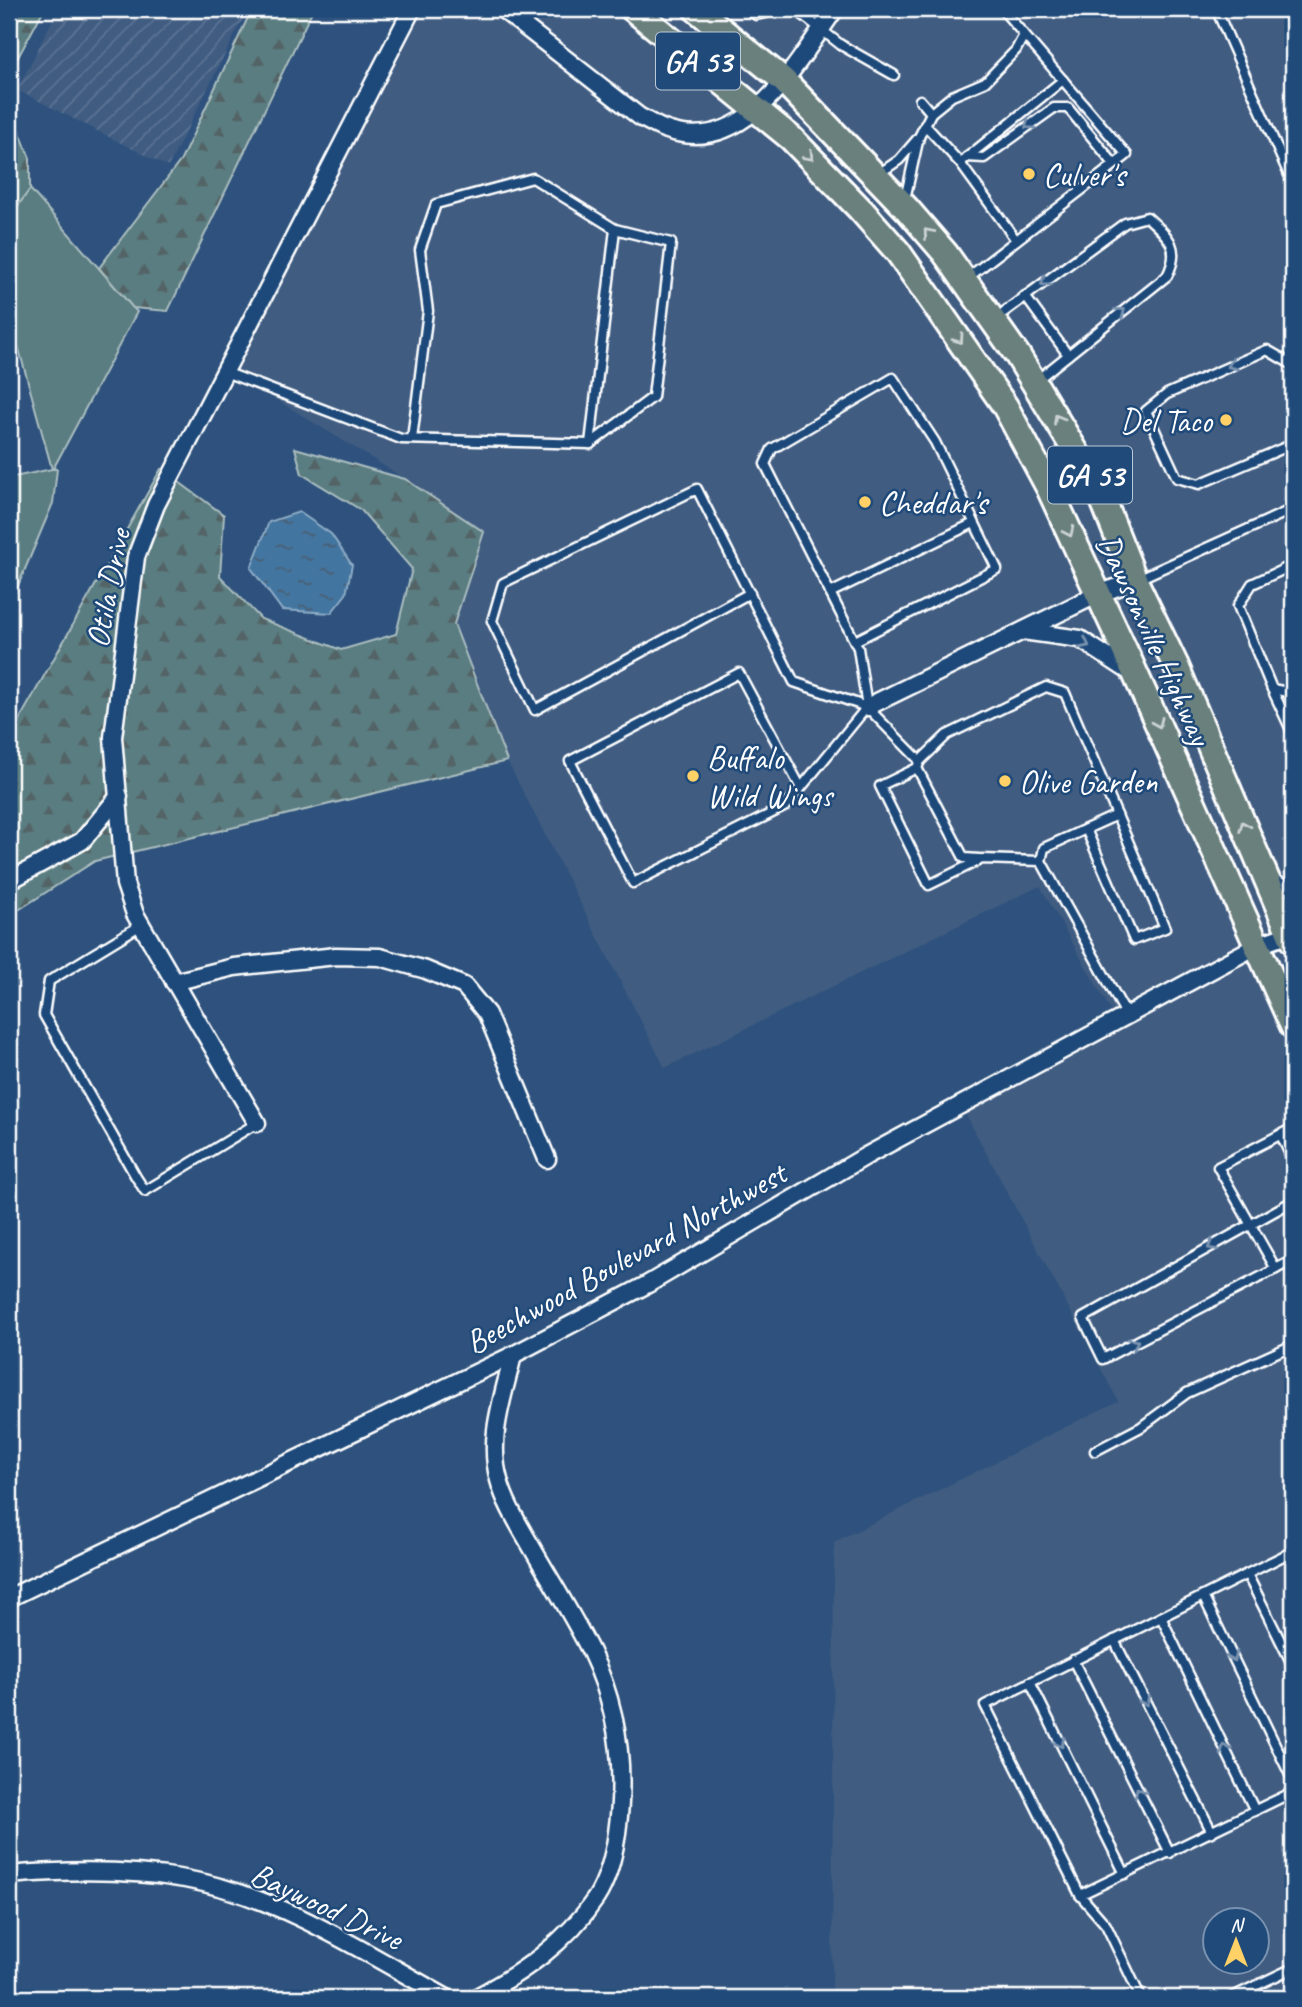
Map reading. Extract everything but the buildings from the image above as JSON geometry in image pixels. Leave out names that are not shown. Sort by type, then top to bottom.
[{"type":"main road","name":"Dawsonville Highway","points":[[633,9],[791,138],[861,210],[898,252],[1005,406],[1036,464],[1138,679],[1293,1026]]},
{"type":"main road","name":"GA 53","points":[[696,9],[783,80]]},
{"type":"main road","name":"Dawsonville Highway","points":[[783,80],[904,205],[945,253],[1035,382],[1098,490],[1135,581],[1176,666],[1292,935]]},
{"type":"street","name":"Otila Drive","points":[[257,1123],[141,925],[125,884],[113,737],[136,557],[156,505],[412,9]]},
{"type":"street","points":[[502,9],[640,117],[664,130],[688,135],[718,131],[739,124],[758,110],[835,9]]},
{"type":"street","points":[[867,707],[1098,594],[1135,581]]},
{"type":"street","points":[[1023,631],[1080,639],[1125,667],[1138,679]]},
{"type":"street","points":[[9,881],[82,841],[119,796]]},
{"type":"street","name":"Beechwood Boulevard Northwest","points":[[9,1598],[513,1355],[648,1284],[866,1156],[1258,945],[1292,935]]},
{"type":"street","points":[[174,982],[234,967],[336,956],[380,957],[426,970],[464,986],[487,1014],[547,1158]]},
{"type":"street","points":[[475,1998],[505,1982],[542,1956],[572,1929],[601,1886],[613,1856],[620,1809],[622,1763],[616,1722],[592,1654],[513,1515],[499,1481],[495,1460],[496,1425],[513,1355]]},
{"type":"street","name":"Baywood Drive","points":[[9,1875],[77,1872],[139,1874],[185,1879],[234,1892],[317,1926],[447,1998]]},
{"type":"lane","points":[[748,9],[756,15],[766,13],[769,9]]},
{"type":"lane","points":[[795,9],[820,30],[894,75]]},
{"type":"lane","points":[[965,280],[1127,155],[1002,9]]},
{"type":"lane","points":[[1216,9],[1293,184]]},
{"type":"lane","points":[[904,205],[919,137],[931,113],[952,96],[985,82],[1016,50],[1024,35]]},
{"type":"lane","points":[[963,160],[1063,80]]},
{"type":"lane","points":[[920,100],[931,113]]},
{"type":"lane","points":[[963,160],[984,158],[1054,108],[1068,108],[1114,164]]},
{"type":"lane","points":[[925,125],[963,160],[1016,240]]},
{"type":"lane","points":[[876,176],[899,160],[919,137]]},
{"type":"lane","points":[[225,372],[401,439],[590,444],[653,397],[671,243],[615,229],[533,178],[436,204],[420,250],[428,311],[412,439]]},
{"type":"lane","points":[[993,320],[1125,223],[1147,217],[1170,238],[1174,263],[1167,276],[1035,382]]},
{"type":"lane","points":[[590,444],[615,229]]},
{"type":"lane","points":[[1025,296],[1068,355]]},
{"type":"lane","points":[[1293,365],[1267,350],[1167,394],[1146,411],[1177,478],[1199,484],[1293,444]]},
{"type":"lane","points":[[801,788],[739,673],[570,761],[633,883],[786,806],[801,788],[867,707],[858,648],[765,464],[772,449],[892,378],[935,442],[997,569],[855,641]]},
{"type":"lane","points":[[750,593],[535,710],[492,621],[503,583],[696,489],[750,593],[794,682],[867,707],[918,764],[964,858],[1041,860]]},
{"type":"lane","points":[[1135,581],[1293,509]]},
{"type":"lane","points":[[830,593],[975,523]]},
{"type":"lane","points":[[1293,565],[1252,584],[1238,606],[1293,734]]},
{"type":"lane","points":[[982,859],[929,885],[880,786],[918,764],[947,735],[1046,687],[1065,693],[1165,928],[1134,940],[1086,829]]},
{"type":"lane","points":[[1272,690],[1293,693]]},
{"type":"lane","points":[[1117,815],[1044,848],[1041,860],[1127,1016]]},
{"type":"lane","points":[[1264,872],[1293,890]]},
{"type":"lane","points":[[141,925],[49,981],[44,1015],[136,1177],[145,1191],[257,1123]]},
{"type":"lane","points":[[1276,1269],[1218,1167],[1293,1128]]},
{"type":"lane","points":[[1281,1135],[1293,1161]]},
{"type":"lane","points":[[1293,1201],[1083,1318],[1104,1359],[1293,1260]]},
{"type":"lane","points":[[1095,1451],[1141,1427],[1188,1393],[1293,1345]]},
{"type":"lane","points":[[1141,1998],[1106,1925],[1080,1895],[985,1705],[1292,1554]]},
{"type":"lane","points":[[1247,1574],[1293,1666]]},
{"type":"lane","points":[[1203,1596],[1293,1781]]},
{"type":"lane","points":[[1161,1617],[1255,1811]]},
{"type":"lane","points":[[1114,1640],[1212,1832]]},
{"type":"lane","points":[[1073,1660],[1170,1853]]},
{"type":"lane","points":[[1030,1682],[1125,1874]]},
{"type":"lane","points":[[1080,1895],[1293,1793]]},
{"type":"lane","points":[[1230,1998],[1293,1968]]},
{"type":"shaded area","points":[[58,9],[248,9],[168,167],[17,90]]},
{"type":"shaded area","points":[[401,9],[1293,9],[1293,1998],[823,1998],[832,1993],[834,1542],[1118,1401],[964,1111],[1119,1025],[1040,886],[665,1068],[507,761],[454,624],[484,532],[405,479],[220,365]]},
{"type":"green space","points":[[9,9],[44,9],[9,74]]},
{"type":"green space","points":[[252,9],[313,9],[168,311],[133,308],[99,268],[181,160]]},
{"type":"green space","points":[[9,105],[30,158],[30,189],[9,218]]},
{"type":"green space","points":[[30,189],[137,312],[53,469],[57,469],[53,503],[9,607],[9,478],[52,469],[9,313],[9,218]]},
{"type":"green space","points":[[295,448],[405,479],[484,532],[454,624],[507,761],[95,861],[9,916],[9,738],[161,469],[224,515],[220,576],[261,619],[341,650],[396,634],[412,569],[361,510],[302,474]]},
{"type":"water","points":[[299,512],[331,534],[352,565],[346,594],[331,613],[282,610],[251,568],[269,522]]},
{"type":"place","name":"Culver's","points":[[1029,174]]},
{"type":"place","name":"Del Taco","points":[[1226,420]]},
{"type":"place","name":"Cheddar's","points":[[865,502]]},
{"type":"place","name":"Buffalo Wild Wings","points":[[693,776]]},
{"type":"place","name":"Olive Garden","points":[[1005,781]]}]
